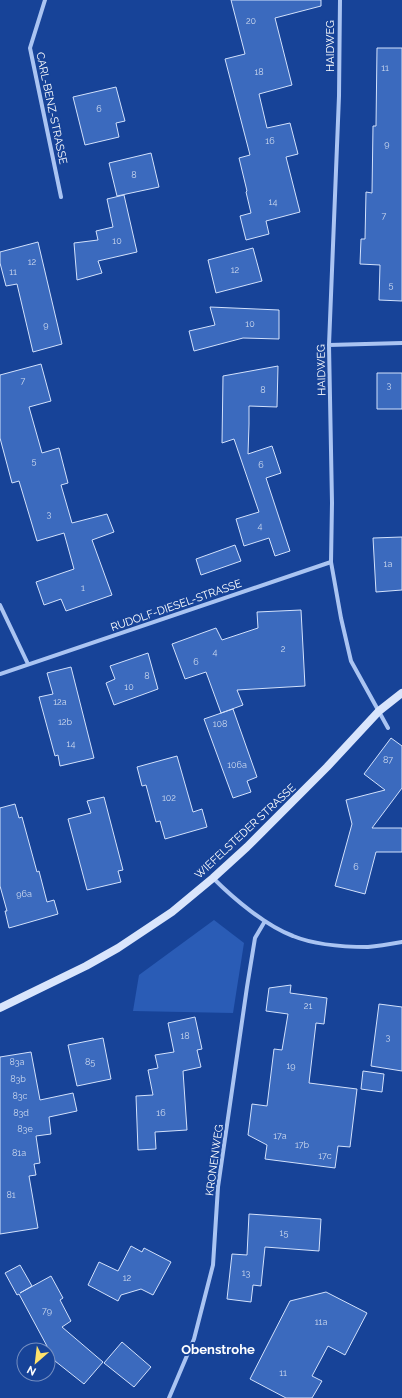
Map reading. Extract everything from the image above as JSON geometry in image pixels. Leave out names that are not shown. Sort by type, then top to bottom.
[{"type":"main road","name":"WIEFELSTEDER STRASSE","points":[[0,1008],[86,966],[118,948],[172,912],[247,848],[328,767],[379,711],[402,692]]},
{"type":"street","name":"CARL-BENZ-STRASSE","points":[[45,0],[30,48],[61,197]]},
{"type":"street","name":"HAIDWEG","points":[[340,0],[339,96],[330,345],[332,503],[331,562],[341,618],[351,661],[388,728]]},
{"type":"street","points":[[330,345],[402,343]]},
{"type":"street","name":"RUDOLF-DIESEL-STRASSE","points":[[0,674],[331,562]]},
{"type":"street","points":[[0,605],[28,664]]},
{"type":"street","points":[[213,878],[224,889],[265,921],[292,936],[330,945],[369,947],[402,942]]},
{"type":"street","name":"KRONENWEG","points":[[169,1398],[194,1339],[213,1265],[218,1187],[247,987],[255,938],[265,921]]},
{"type":"shaded area","points":[[214,920],[244,943],[233,1013],[133,1011],[139,975]]},
{"type":"building","points":[[231,0],[321,0],[321,6],[275,18],[292,85],[259,94],[267,128],[290,123],[298,154],[286,157],[300,212],[266,221],[269,234],[246,240],[240,216],[251,213],[239,158],[250,155],[225,59],[245,54]]},
{"type":"building","points":[[377,48],[402,48],[402,301],[379,300],[380,265],[360,264],[361,239],[365,239],[366,192],[372,193],[373,126],[376,126]]},
{"type":"building","points":[[116,87],[125,121],[116,123],[119,137],[85,145],[73,97]]},
{"type":"building","points":[[151,153],[159,187],[117,196],[109,163]]},
{"type":"building","points":[[124,195],[137,252],[98,261],[102,273],[77,280],[74,243],[98,240],[96,231],[113,227],[107,199]]},
{"type":"building","points":[[38,242],[62,344],[33,352],[17,284],[6,286],[0,263],[0,252]]},
{"type":"building","points":[[253,248],[262,281],[216,293],[208,260]]},
{"type":"building","points":[[210,307],[279,310],[279,339],[243,338],[194,351],[189,331],[215,325]]},
{"type":"building","points":[[41,364],[51,401],[29,407],[42,453],[59,448],[68,483],[61,485],[72,523],[107,514],[114,532],[92,540],[112,595],[66,611],[61,599],[44,605],[36,582],[74,569],[64,533],[37,541],[19,481],[12,483],[0,438],[0,375]]},
{"type":"building","points":[[278,366],[277,407],[249,406],[248,454],[272,446],[281,473],[266,478],[290,551],[275,556],[269,538],[244,546],[236,519],[259,512],[234,439],[222,443],[223,376]]},
{"type":"building","points":[[377,373],[402,373],[402,409],[377,409]]},
{"type":"building","points":[[402,537],[402,590],[376,592],[373,538]]},
{"type":"building","points":[[235,545],[241,561],[201,575],[196,559]]},
{"type":"building","points":[[301,610],[305,686],[237,690],[243,705],[221,713],[206,672],[185,679],[172,644],[216,628],[222,640],[258,628],[257,612]]},
{"type":"building","points":[[148,653],[158,689],[114,705],[106,683],[115,679],[110,666]]},
{"type":"building","points":[[71,667],[94,758],[60,766],[58,755],[55,756],[39,697],[53,694],[47,673]]},
{"type":"building","points":[[233,709],[257,777],[247,781],[251,792],[233,798],[204,719]]},
{"type":"building","points":[[391,738],[402,746],[402,788],[372,828],[402,828],[402,852],[376,852],[365,894],[335,886],[352,824],[346,800],[385,790],[364,774]]},
{"type":"building","points":[[177,756],[193,812],[202,809],[207,827],[165,839],[160,821],[156,822],[146,785],[142,786],[137,767]]},
{"type":"building","points":[[104,797],[123,870],[118,871],[121,882],[87,890],[68,819],[91,813],[87,801]]},
{"type":"building","points":[[15,804],[19,818],[22,817],[47,902],[54,900],[58,914],[9,928],[5,911],[7,911],[0,886],[0,808]]},
{"type":"building","points":[[291,985],[290,993],[327,998],[324,1024],[316,1023],[309,1083],[357,1089],[350,1147],[338,1146],[335,1168],[265,1159],[267,1145],[248,1135],[252,1104],[267,1106],[274,1049],[282,1050],[288,1014],[266,1011],[269,988]]},
{"type":"building","points":[[379,1004],[402,1007],[402,1071],[371,1066]]},
{"type":"building","points":[[195,1017],[202,1049],[197,1050],[201,1067],[183,1071],[187,1130],[155,1132],[156,1149],[138,1150],[136,1096],[153,1095],[148,1070],[158,1068],[155,1055],[174,1052],[168,1023]]},
{"type":"building","points":[[103,1038],[111,1079],[77,1086],[68,1045]]},
{"type":"building","points":[[31,1052],[40,1100],[73,1093],[77,1111],[49,1117],[51,1134],[36,1136],[40,1163],[34,1164],[36,1175],[29,1176],[38,1228],[0,1234],[0,1057]]},
{"type":"building","points":[[363,1071],[384,1074],[382,1092],[361,1089]]},
{"type":"building","points":[[249,1214],[321,1219],[319,1251],[265,1247],[261,1286],[253,1285],[251,1302],[227,1299],[232,1254],[247,1255]]},
{"type":"building","points":[[131,1246],[142,1252],[144,1248],[171,1262],[153,1295],[141,1289],[121,1295],[118,1301],[88,1285],[99,1262],[118,1271]]},
{"type":"building","points":[[20,1265],[32,1286],[20,1293],[51,1276],[63,1298],[60,1300],[71,1321],[62,1327],[103,1362],[84,1384],[56,1362],[56,1342],[45,1342],[19,1294],[17,1295],[5,1273]]},
{"type":"building","points":[[326,1292],[367,1313],[345,1355],[328,1346],[312,1376],[322,1381],[312,1398],[286,1398],[250,1379],[290,1301]]},
{"type":"building","points":[[122,1342],[151,1367],[134,1387],[104,1363]]},
{"type":"district","name":"Obenstrohe","points":[[218,1349]]}]
